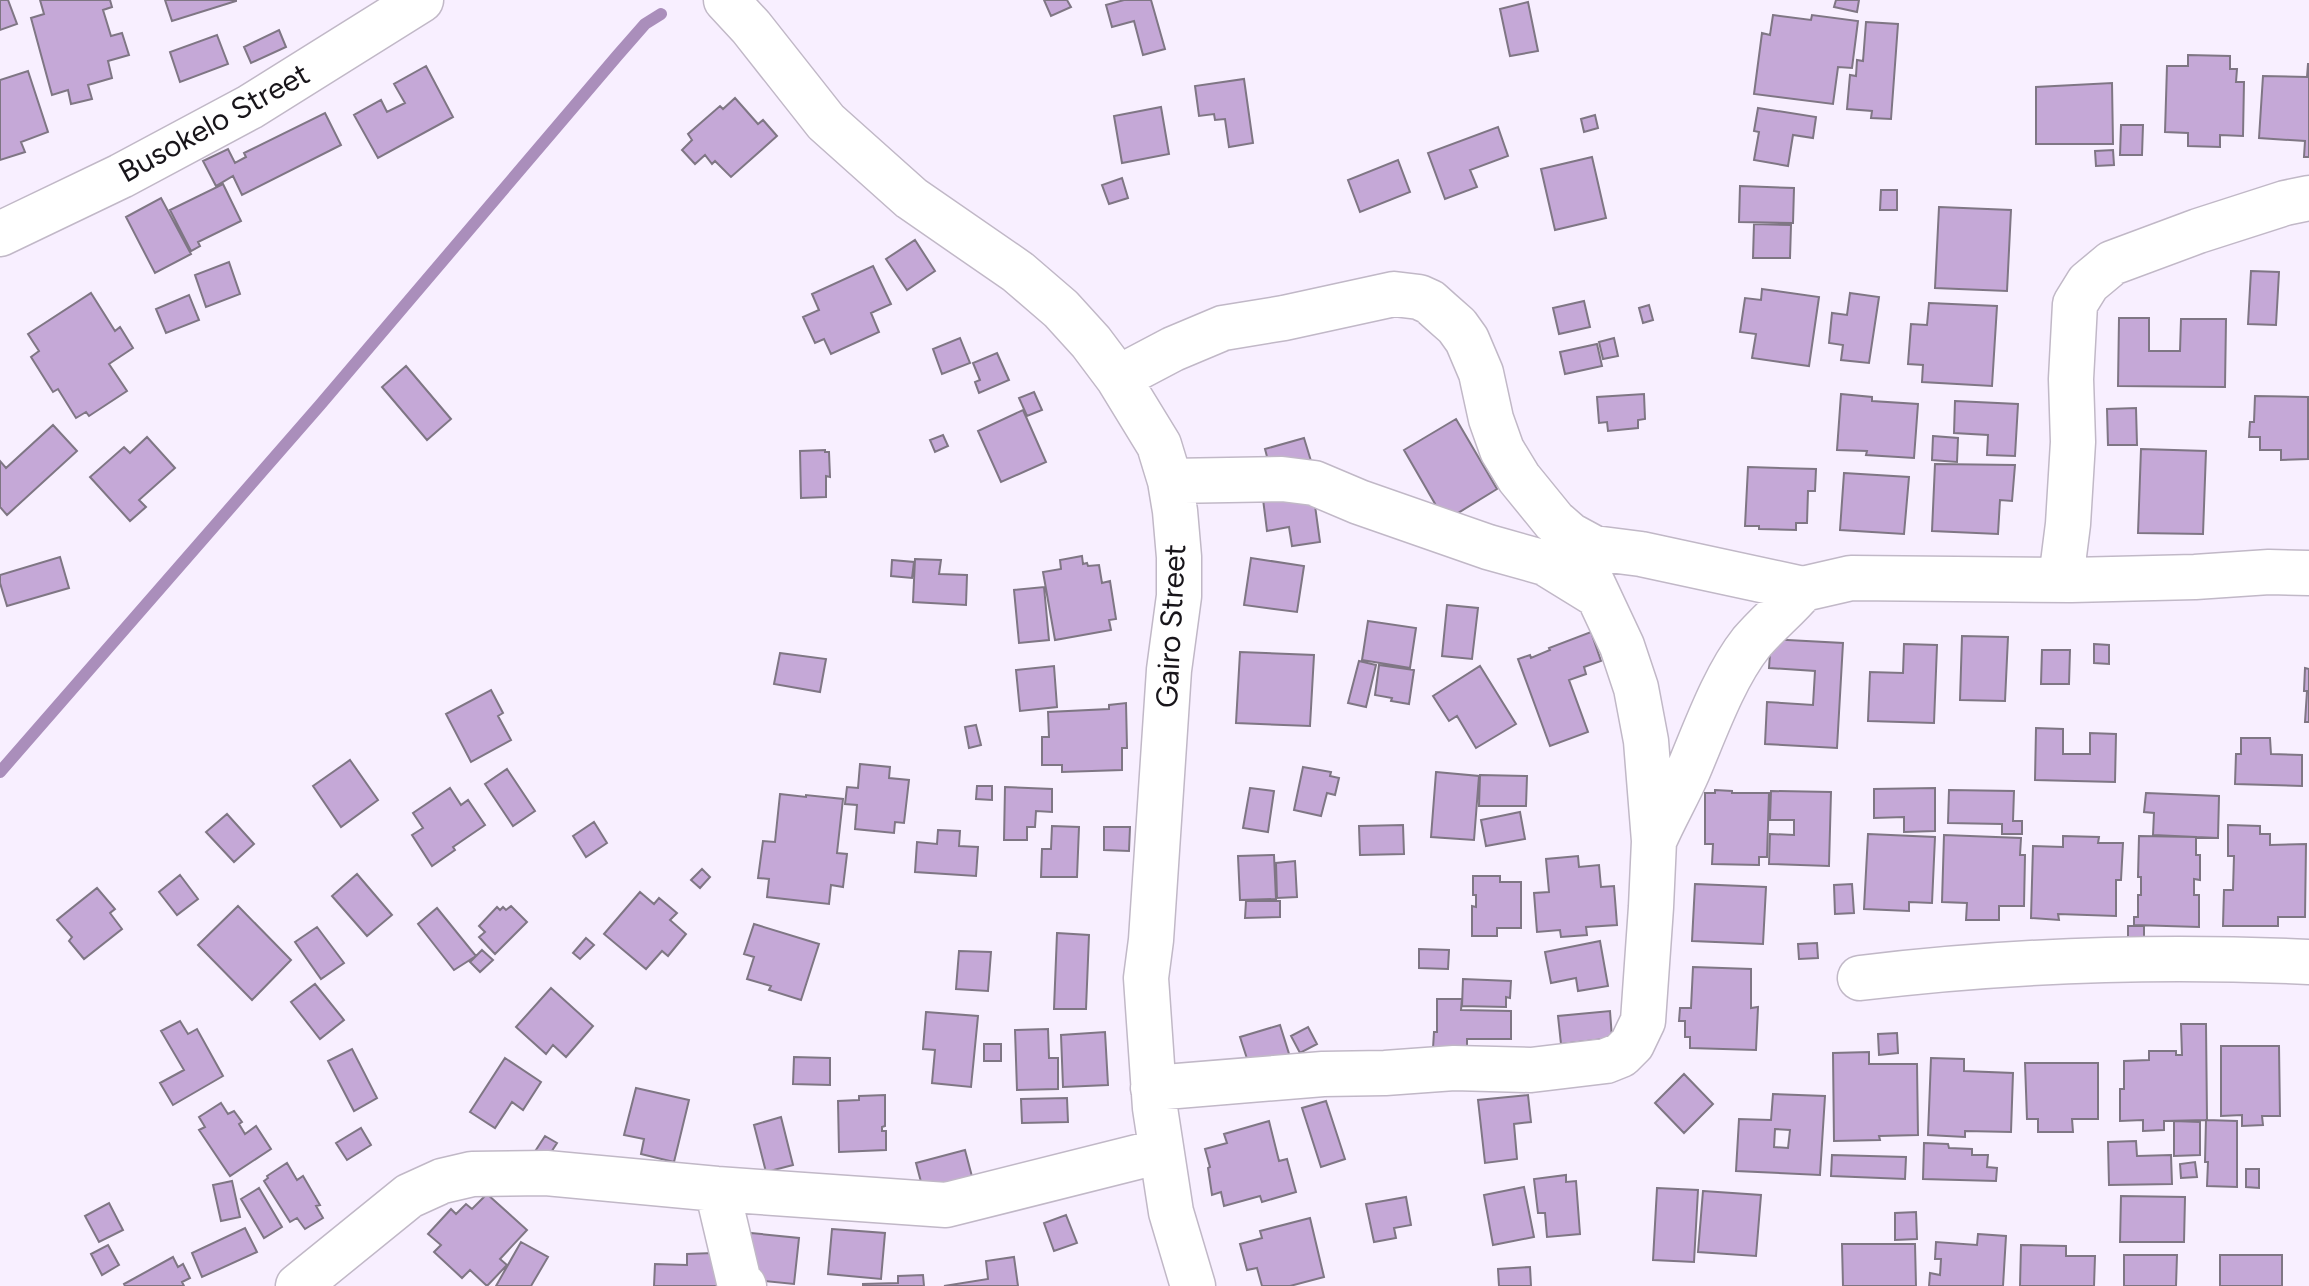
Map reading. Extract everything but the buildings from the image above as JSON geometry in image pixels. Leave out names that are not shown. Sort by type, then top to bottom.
[{"type":"street","name":"Busokelo Street","points":[[0,234],[121,176],[250,107],[421,0]]},
{"type":"street","name":"Gairo Street","points":[[726,0],[826,122],[911,198],[1018,272],[1061,309],[1118,378],[1159,445],[1170,481],[1178,541],[1179,596],[1169,670],[1146,978],[1153,1088],[1161,1151],[1171,1212],[1193,1286]]},
{"type":"street","points":[[2061,579],[2073,442],[2071,379],[2075,304],[2088,283],[2112,263],[2198,231],[2309,198]]},
{"type":"street","points":[[1118,378],[1173,349],[1223,328],[1394,294],[1419,297],[1457,326],[1467,340],[1481,373],[1491,419],[1502,450],[1519,478],[1554,521],[1570,535],[1594,548],[1641,554],[1803,589],[1851,578],[2061,579],[2309,573]]},
{"type":"street","points":[[1170,481],[1282,479],[1314,483],[1488,547],[1545,563],[1597,595]]},
{"type":"street","points":[[1153,1088],[1323,1074],[1454,1068],[1531,1070],[1606,1061],[1621,1055],[1632,1044],[1643,1021],[1654,841],[1646,741],[1636,688],[1622,646],[1570,535]]},
{"type":"street","points":[[1654,841],[1737,665],[1750,644],[1803,589]]},
{"type":"street","points":[[1860,978],[2037,962],[2238,959],[2309,962]]},
{"type":"street","points":[[298,1286],[409,1196],[442,1181],[472,1174],[546,1173],[946,1205],[1161,1151]]},
{"type":"street","points":[[717,1189],[739,1282],[744,1286]]},
{"type":"waterway","points":[[0,772],[320,405],[617,56],[645,24],[661,14]]}]
